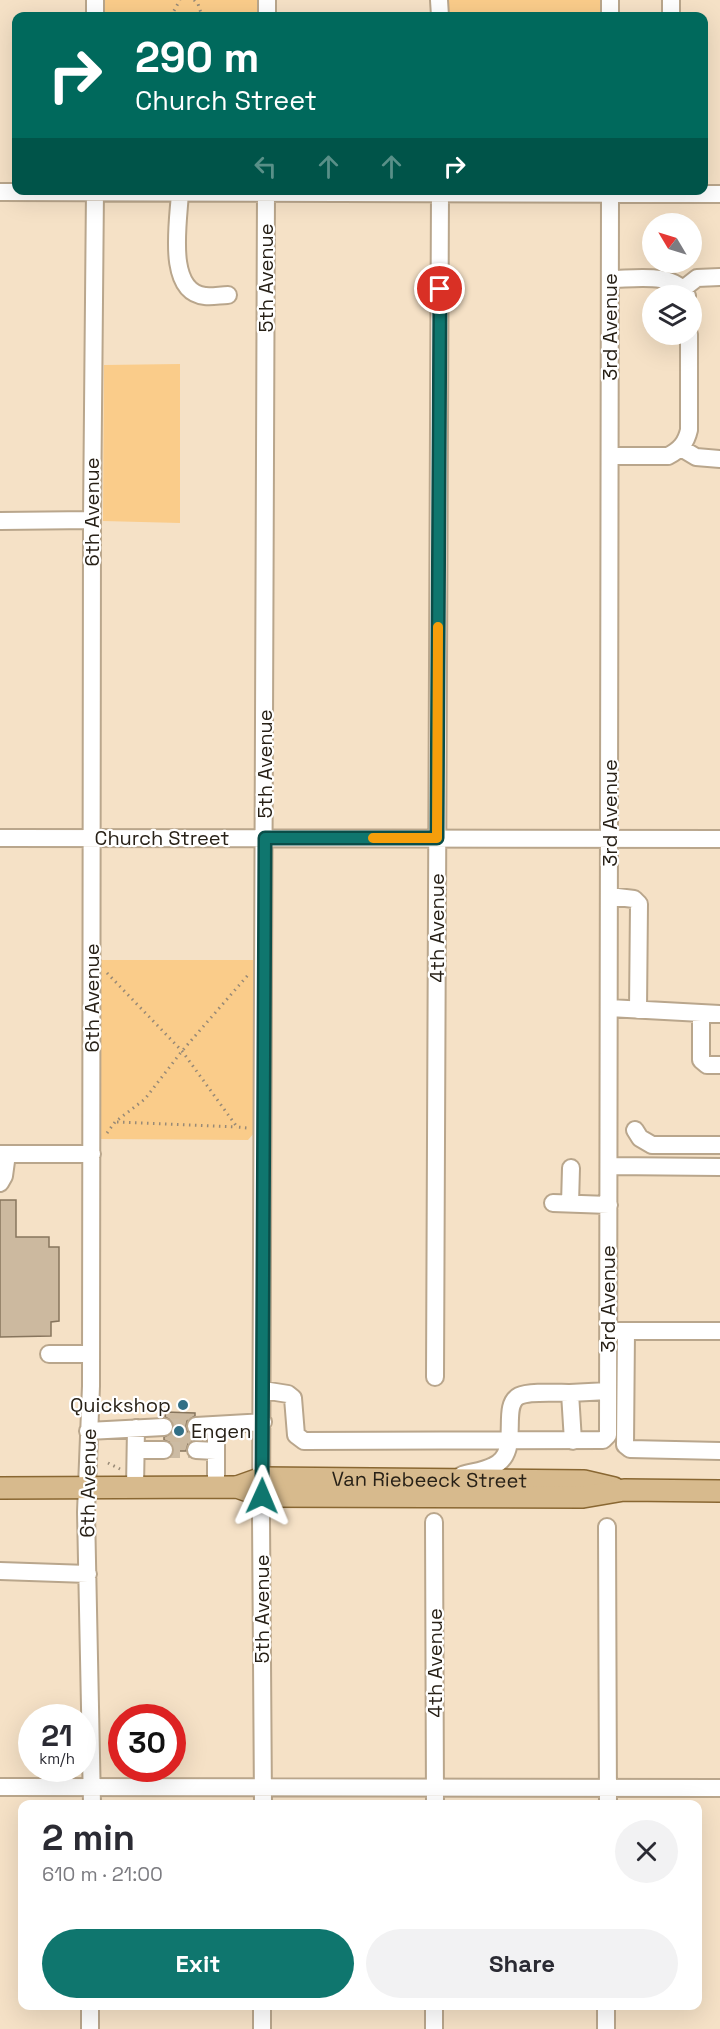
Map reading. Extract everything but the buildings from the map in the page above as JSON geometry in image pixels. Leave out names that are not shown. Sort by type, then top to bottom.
[{"type":"main road","name":"Van Riebeeck Street","points":[[262,1487],[446,1479],[584,1481],[608,1485],[620,1491]]},
{"type":"main road","name":"Van Riebeeck Street","points":[[0,1488],[262,1487],[583,1497],[620,1491],[720,1491]]},
{"type":"street","name":"6th Avenue","points":[[92,1800],[87,1489],[91,1354],[92,520],[95,195]]},
{"type":"street","points":[[180,195],[177,260],[179,272],[190,289],[198,294],[228,295]]},
{"type":"street","name":"5th Avenue","points":[[263,1796],[266,195]]},
{"type":"street","name":"4th Avenue","points":[[435,1377],[440,195]]},
{"type":"street","name":"3rd Avenue","points":[[573,1441],[603,1440],[608,1435],[610,195]]},
{"type":"street","points":[[691,285],[697,278],[720,277]]},
{"type":"street","points":[[610,279],[667,279],[680,285]]},
{"type":"street","points":[[610,456],[668,456],[681,448],[689,429],[689,345]]},
{"type":"street","points":[[681,448],[696,457],[720,459]]},
{"type":"street","points":[[0,521],[92,520]]},
{"type":"street","name":"Church Street","points":[[0,838],[720,839]]},
{"type":"street","points":[[609,896],[634,899],[639,904],[638,1010]]},
{"type":"street","points":[[609,1008],[720,1014]]},
{"type":"street","points":[[701,1013],[701,1060],[707,1065],[720,1065]]},
{"type":"street","points":[[635,1130],[640,1138],[652,1145],[720,1145]]},
{"type":"street","points":[[0,1183],[4,1176],[4,1154],[92,1154]]},
{"type":"street","points":[[609,1166],[720,1167]]},
{"type":"street","points":[[571,1168],[562,1203],[609,1205]]},
{"type":"street","points":[[608,1331],[720,1331]]},
{"type":"street","points":[[626,1331],[625,1445],[630,1449],[720,1451]]},
{"type":"street","points":[[49,1354],[91,1354]]},
{"type":"street","points":[[263,1390],[288,1394],[293,1398],[296,1435],[304,1441],[510,1439],[573,1441],[570,1393]]},
{"type":"street","points":[[446,1479],[494,1466],[503,1458],[510,1439],[511,1406],[518,1396],[608,1391]]},
{"type":"street","points":[[196,1426],[263,1422]]},
{"type":"street","points":[[216,1425],[216,1487]]},
{"type":"street","points":[[88,1431],[165,1427]]},
{"type":"street","points":[[135,1487],[136,1428]]},
{"type":"street","points":[[136,1450],[164,1450]]},
{"type":"street","points":[[196,1450],[216,1451]]},
{"type":"street","name":"4th Avenue","points":[[434,1522],[435,1796]]},
{"type":"street","points":[[607,1527],[608,1796]]},
{"type":"street","points":[[0,1570],[88,1574]]},
{"type":"street","points":[[0,1787],[93,1787],[263,1796],[608,1796],[720,1788]]},
{"type":"street","points":[[90,2010],[90,2029]]},
{"type":"street","points":[[262,2010],[262,2029]]},
{"type":"street","points":[[434,2010],[434,2029]]},
{"type":"street","points":[[606,2010],[606,2029]]},
{"type":"path","points":[[92,957],[182,1051],[237,1127]]},
{"type":"path","points":[[92,1154],[116,1122],[145,1099],[182,1051],[254,968],[264,966]]},
{"type":"path","points":[[116,1122],[264,1129]]},
{"type":"shaded area","points":[[101,0],[258,0],[258,12],[101,12]]},
{"type":"shaded area","points":[[446,0],[605,0],[606,12],[446,12]]},
{"type":"shaded area","points":[[180,364],[180,523],[103,521],[104,365]]},
{"type":"shaded area","points":[[101,960],[256,960],[255,1132],[248,1140],[101,1139]]},
{"type":"tunnel","points":[[164,1427],[196,1426]]},
{"type":"tunnel","points":[[164,1450],[196,1450]]},
{"type":"slow traffic","points":[[373,838],[437,838],[438,627]]},
{"type":"place","name":"Quickshop","points":[[183,1405]]},
{"type":"place","name":"Engen","points":[[179,1431]]},
{"type":"route","points":[[262,1496],[265,838],[437,838],[440,289]]}]
